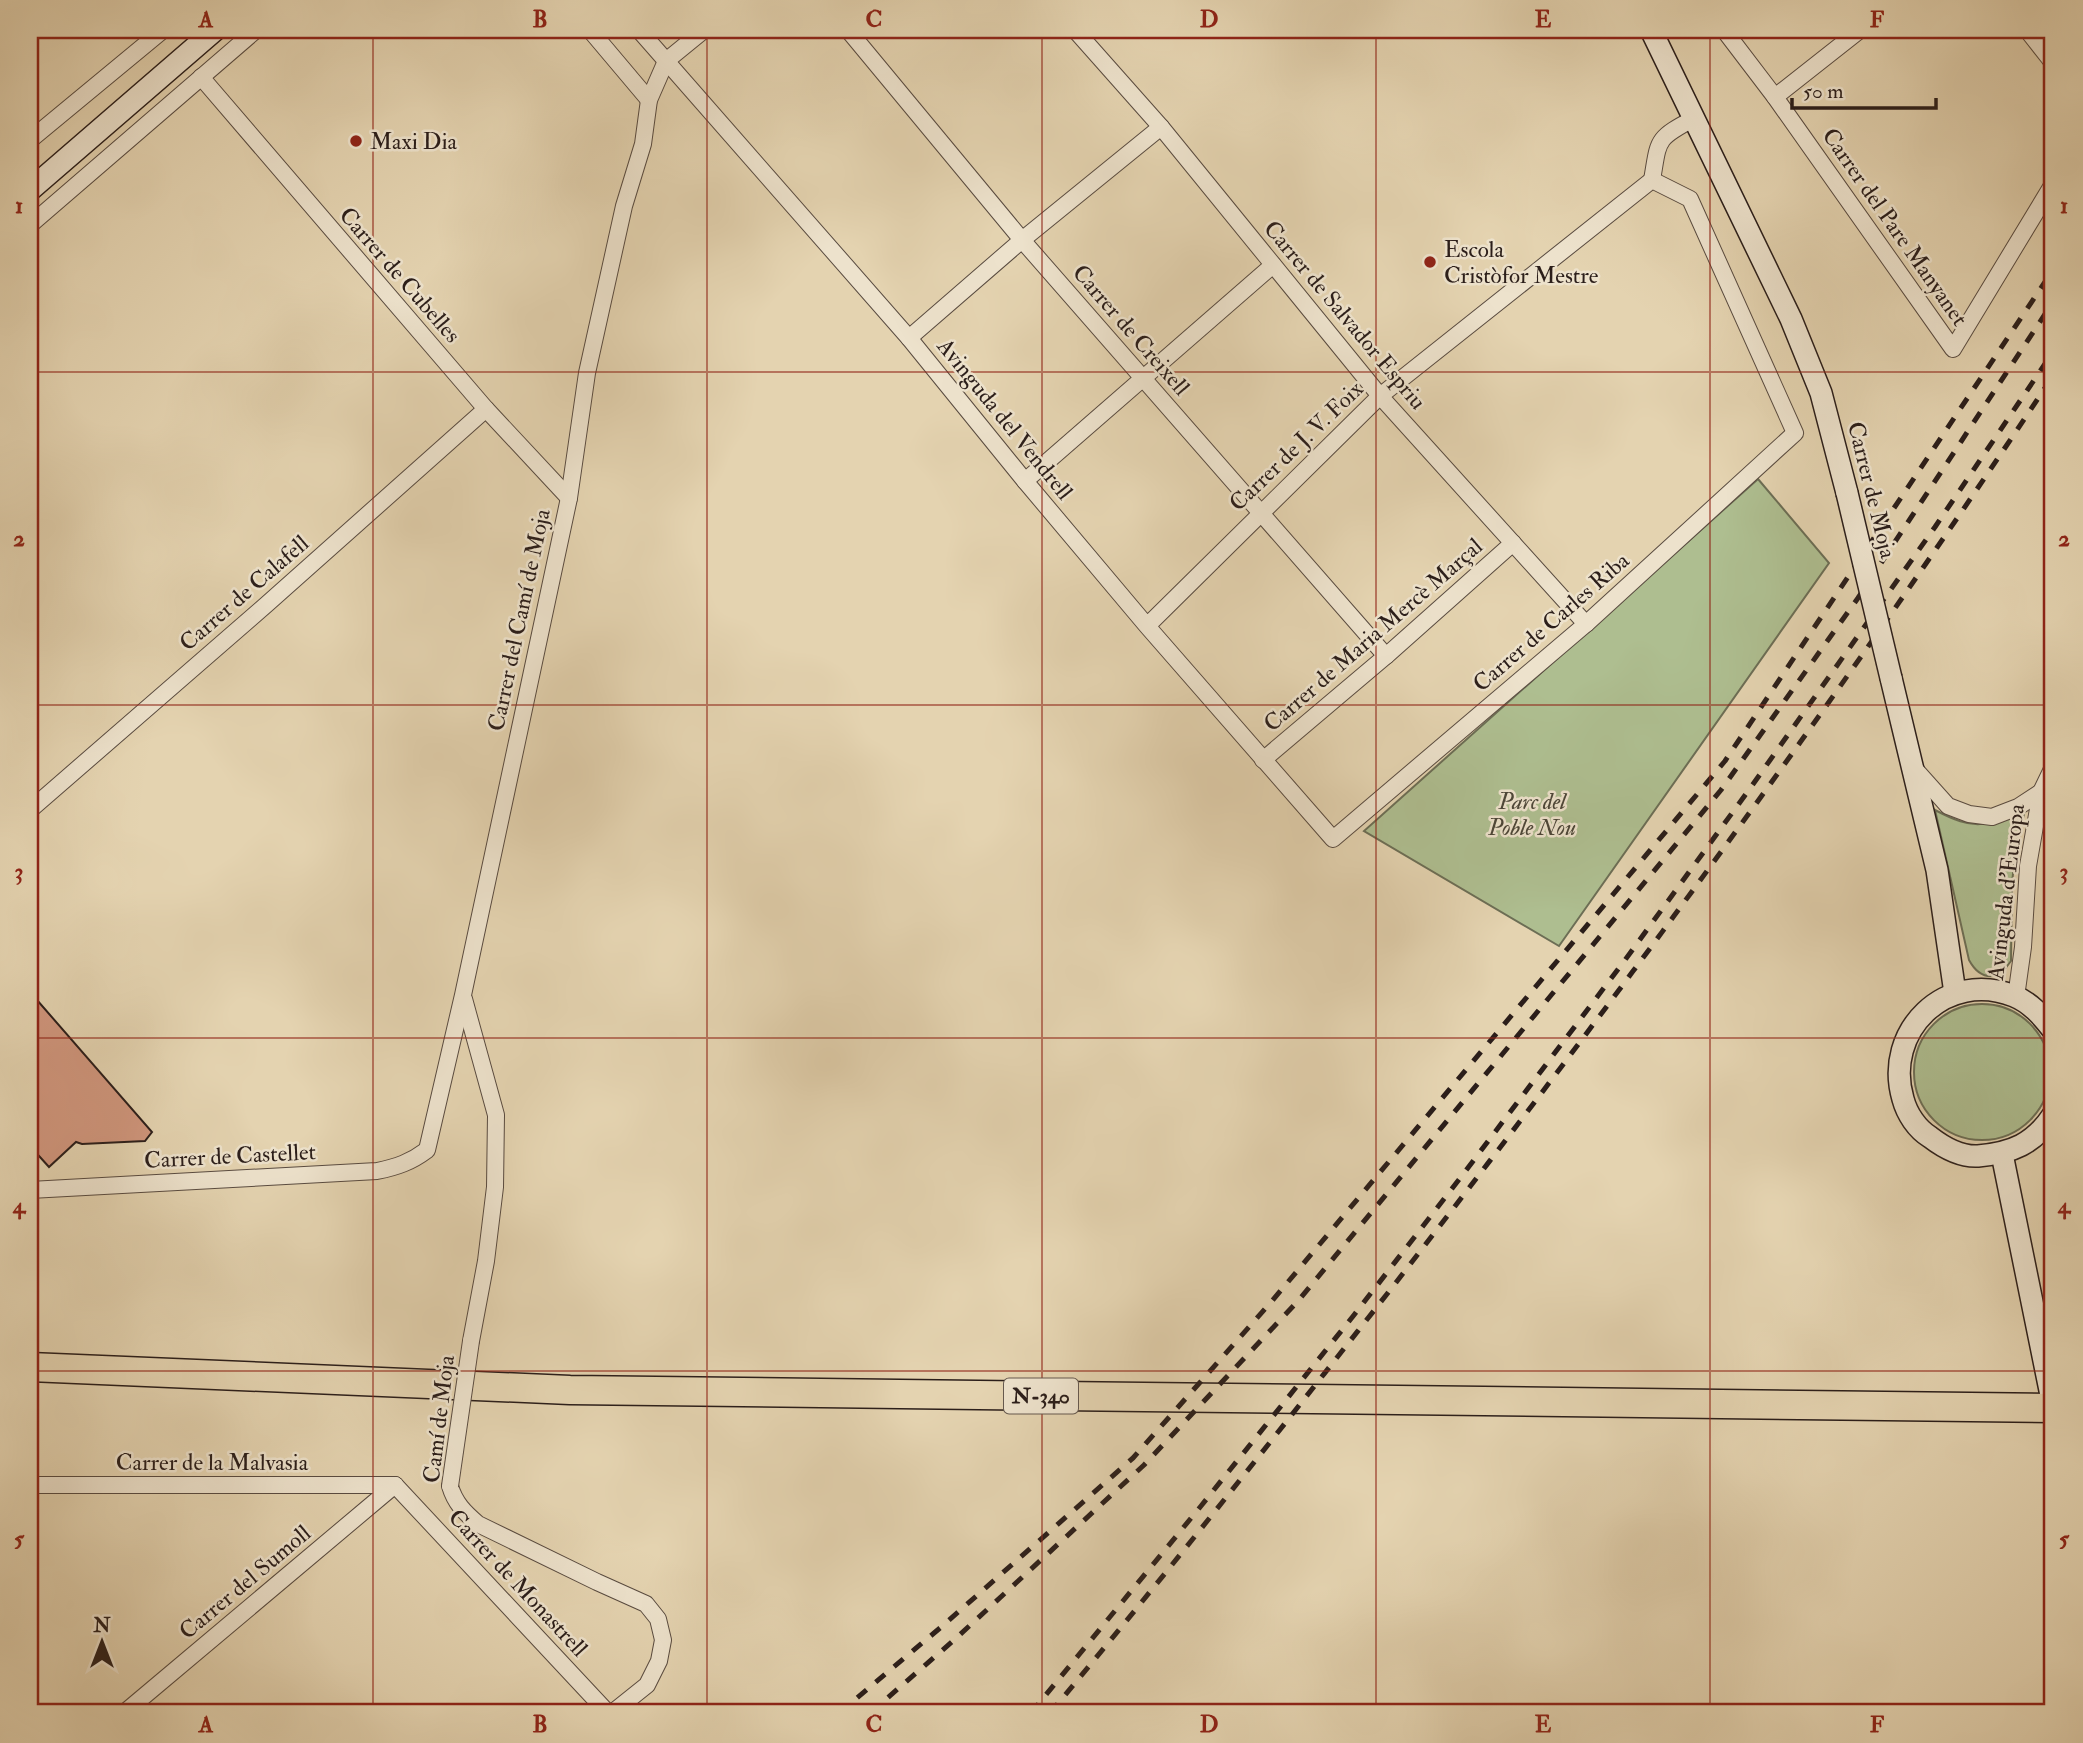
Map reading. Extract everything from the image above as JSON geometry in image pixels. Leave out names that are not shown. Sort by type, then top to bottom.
[{"type":"highway","name":"N-340","points":[[30,1367],[570,1391],[2053,1406]]},
{"type":"street","points":[[30,117],[35,135],[163,30]]},
{"type":"street","points":[[30,190],[215,30]]},
{"type":"street","points":[[30,225],[256,30]]},
{"type":"street","points":[[590,30],[649,100]]},
{"type":"street","name":"Avinguda del Vendrell","points":[[639,30],[909,338],[1147,626],[1333,839]]},
{"type":"street","points":[[666,61],[704,30]]},
{"type":"street","name":"Carrer de Creixell","points":[[848,30],[1022,240],[1386,656]]},
{"type":"street","name":"Carrer de Salvador Espriu","points":[[1075,30],[1161,127],[1380,396],[1586,624]]},
{"type":"street","name":"Carrer de Moja","points":[[1651,30],[1791,319],[1821,393],[1937,870],[1955,993]]},
{"type":"street","name":"Carrer del Pare Manyanet","points":[[1724,30],[1775,97],[1953,349],[2053,184]]},
{"type":"street","points":[[1775,97],[1860,30]]},
{"type":"street","points":[[2027,30],[2053,63]]},
{"type":"street","name":"Carrer del Camí de Moja","points":[[427,1150],[463,995],[569,498],[587,373],[624,206],[643,144],[649,100],[666,61]]},
{"type":"street","name":"Carrer de Cubelles","points":[[201,77],[486,409],[569,498]]},
{"type":"street","points":[[1652,180],[1659,142],[1668,132],[1693,119]]},
{"type":"street","points":[[909,338],[1022,240],[1161,127]]},
{"type":"street","name":"Carrer de Carles Riba","points":[[1333,839],[1586,624],[1795,433],[1690,199],[1652,180]]},
{"type":"street","name":"Carrer de J. V. Foix","points":[[1147,626],[1380,396],[1652,180]]},
{"type":"street","points":[[1025,481],[1273,265]]},
{"type":"street","name":"Carrer de Calafell","points":[[30,810],[486,409]]},
{"type":"street","name":"Carrer de Maria Mercè Marçal","points":[[1263,760],[1513,543]]},
{"type":"street","name":"Avinguda d'Europa","points":[[1911,764],[1948,806],[1969,814],[1992,817],[2018,807],[2041,792]]},
{"type":"street","name":"Avinguda d'Europa","points":[[2016,997],[2023,947],[2028,866],[2041,792],[2053,767]]},
{"type":"street","points":[[2053,1030],[2038,1011],[2016,997],[1996,990],[1976,989],[1955,993],[1930,1007],[1910,1028],[1899,1054],[1898,1082],[1906,1109],[1922,1132],[1946,1149],[1973,1156],[2002,1154],[2025,1144],[2045,1128],[2053,1115]]},
{"type":"street","name":"Camí de Moja","points":[[463,995],[496,1115],[495,1186],[486,1261],[471,1341],[450,1486],[454,1500],[478,1524],[646,1604],[658,1619],[663,1640],[659,1661],[647,1685],[610,1713]]},
{"type":"street","name":"Carrer de Castellet","points":[[30,1190],[377,1171],[401,1166],[427,1150]]},
{"type":"street","points":[[2002,1154],[2053,1406]]},
{"type":"street","name":"Carrer de la Malvasia","points":[[30,1485],[395,1485]]},
{"type":"street","name":"Carrer del Sumoll","points":[[135,1710],[395,1485]]},
{"type":"street","name":"Carrer de Monastrell","points":[[395,1485],[610,1713]]},
{"type":"green space","name":"Parc del Poble Nou","points":[[1758,479],[1829,563],[1559,946],[1364,831]]},
{"type":"green space","points":[[2025,809],[2012,883],[2011,961],[2001,974],[1986,976],[1978,972],[1969,960],[1935,810],[1960,821],[1980,824],[2000,820]]},
{"type":"green space","points":[[1982,1004],[2008,1009],[2030,1024],[2045,1046],[2050,1072],[2045,1098],[2030,1120],[2008,1135],[1982,1140],[1956,1135],[1934,1120],[1919,1098],[1914,1072],[1919,1046],[1934,1024],[1956,1009]]},
{"type":"building","points":[[30,992],[152,1132],[145,1141],[76,1142],[49,1167],[30,1146]]},
{"type":"railway","points":[[839,1713],[1133,1458],[1272,1301],[1725,761],[2053,270]]},
{"type":"railway","points":[[870,1713],[953,1641],[1144,1465],[1298,1301],[1721,790],[1858,598],[2053,302]]},
{"type":"railway","points":[[1031,1713],[1354,1315],[1625,960],[1935,527],[2053,352]]},
{"type":"railway","points":[[1050,1713],[1304,1400],[1645,956],[1812,726],[2053,376]]},
{"type":"place","name":"Maxi Dia","points":[[356,141]]},
{"type":"place","name":"Escola Cristòfor Mestre","points":[[1430,262]]}]
